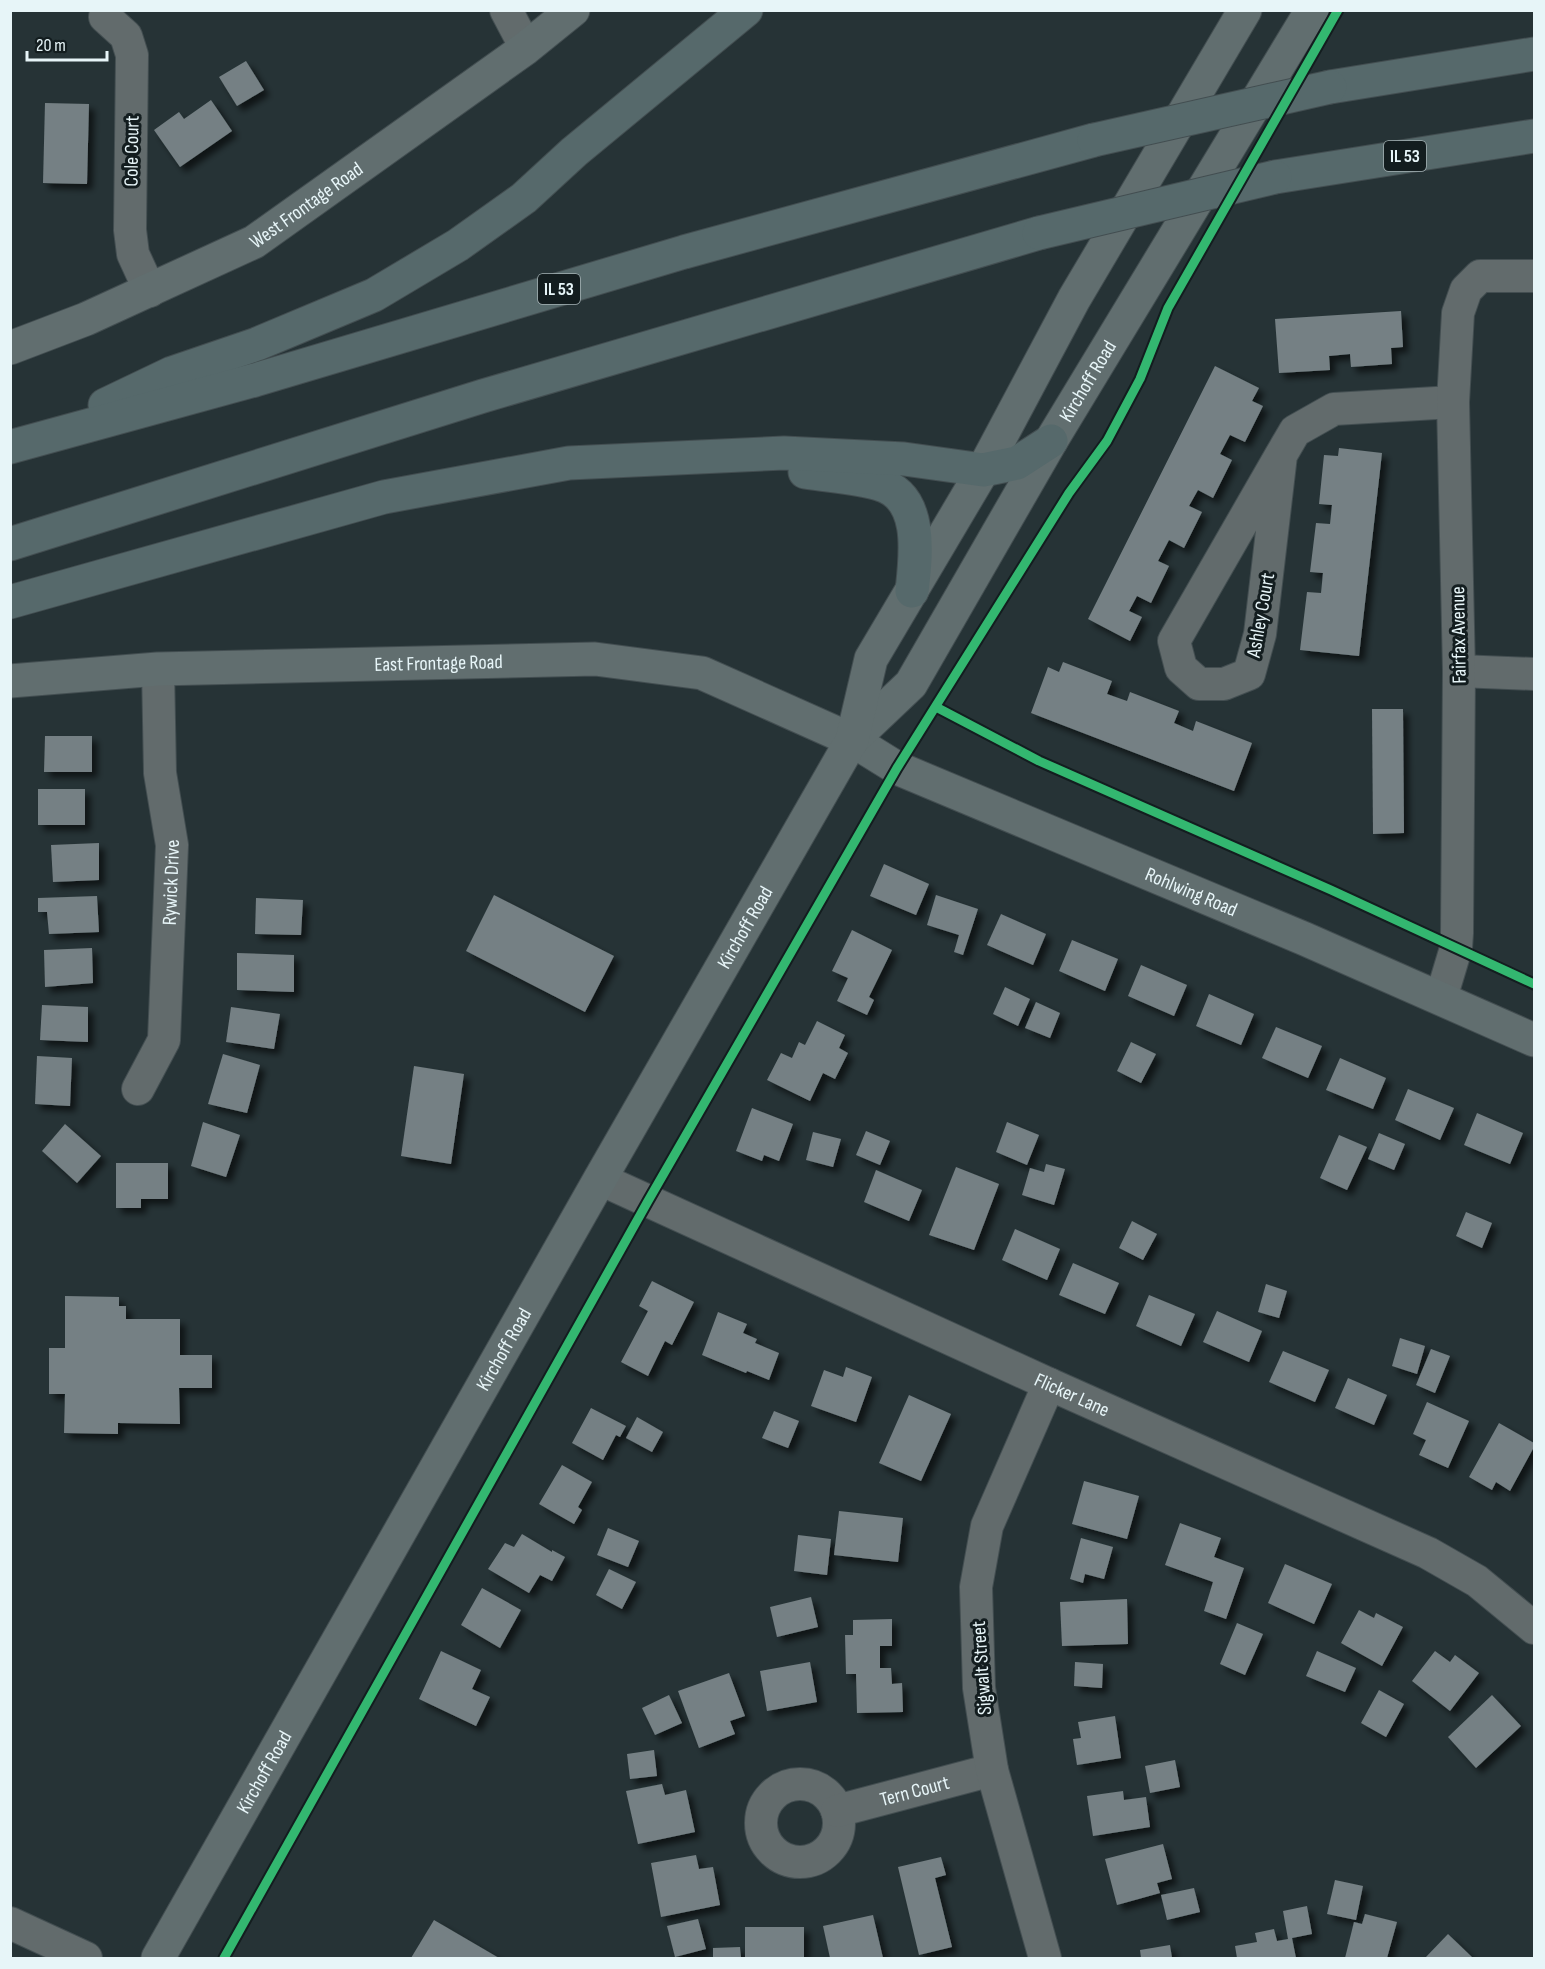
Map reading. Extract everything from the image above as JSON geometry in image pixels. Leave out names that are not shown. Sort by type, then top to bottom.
[{"type":"highway","points":[[18,445],[172,373],[257,344],[374,295],[459,245],[524,198],[574,152],[746,10]]},
{"type":"highway","name":"IL 53","points":[[18,445],[266,377],[684,252],[1094,140],[1330,87],[1534,54]]},
{"type":"highway","name":"IL 53","points":[[10,544],[483,396],[1039,233],[1275,177],[1534,136]]},
{"type":"highway","points":[[10,602],[384,497],[569,463],[784,453],[904,459],[983,470],[1017,463],[1051,441]]},
{"type":"highway","points":[[678,458],[774,468],[881,484],[901,497],[915,526],[916,551],[912,591]]},
{"type":"main road","name":"West Frontage Road","points":[[10,348],[86,319],[254,242],[526,48],[573,10]]},
{"type":"main road","name":"Kirchoff Road","points":[[158,1959],[852,740],[871,660],[983,470],[1074,299],[1245,10]]},
{"type":"main road","name":"Kirchoff Road","points":[[852,740],[911,684],[1051,441],[1312,10]]},
{"type":"main road","name":"East Frontage Road","points":[[10,681],[158,669],[595,660],[702,673],[852,740]]},
{"type":"main road","name":"Rohlwing Road","points":[[852,740],[897,768],[1441,998],[1534,1040]]},
{"type":"street","points":[[506,10],[526,48]]},
{"type":"street","name":"Cole Court","points":[[105,17],[126,36],[132,55],[130,230],[133,254],[150,291]]},
{"type":"street","name":"Fairfax Avenue","points":[[1441,998],[1456,948],[1459,671],[1453,402],[1458,313],[1466,290],[1480,276],[1534,276]]},
{"type":"street","name":"Ashley Court","points":[[1281,455],[1260,634],[1249,674],[1224,684],[1199,684],[1181,668],[1174,641],[1281,455],[1295,431],[1334,409],[1453,402]]},
{"type":"street","name":"Rywick Drive","points":[[138,1089],[164,1040],[172,845],[160,773],[158,669]]},
{"type":"street","points":[[1459,671],[1534,674]]},
{"type":"street","name":"Flicker Lane","points":[[600,1179],[1049,1384],[1428,1553],[1477,1581],[1534,1628]]},
{"type":"street","name":"Sigwalt Street","points":[[1045,1959],[992,1770],[979,1688],[976,1587],[987,1526],[1049,1384]]},
{"type":"street","name":"Tern Court","points":[[837,1811],[992,1770]]},
{"type":"street","points":[[10,1923],[86,1959]]},
{"type":"building","points":[[246,61],[264,90],[237,106],[219,77]]},
{"type":"building","points":[[211,100],[232,131],[180,167],[154,130],[179,112],[184,119]]},
{"type":"building","points":[[45,103],[89,104],[87,184],[43,183]]},
{"type":"building","points":[[1401,311],[1403,347],[1391,348],[1392,364],[1351,367],[1350,354],[1329,356],[1330,370],[1279,373],[1275,319]]},
{"type":"building","points":[[1215,366],[1259,388],[1252,401],[1263,406],[1245,442],[1230,435],[1220,454],[1232,460],[1213,498],[1198,490],[1189,506],[1202,512],[1184,548],[1169,540],[1158,561],[1169,566],[1151,603],[1137,596],[1129,611],[1142,617],[1130,641],[1088,619]]},
{"type":"building","points":[[1339,448],[1382,453],[1359,656],[1300,650],[1307,592],[1321,593],[1323,573],[1310,572],[1316,523],[1330,524],[1332,505],[1319,504],[1324,455],[1338,456]]},
{"type":"building","points":[[1063,662],[1112,681],[1107,694],[1127,701],[1130,692],[1179,711],[1174,723],[1193,731],[1196,721],[1252,743],[1234,791],[1031,713],[1048,667],[1059,672]]},
{"type":"building","points":[[1372,709],[1403,709],[1404,833],[1373,834]]},
{"type":"building","points":[[45,736],[92,736],[92,772],[44,772]]},
{"type":"building","points":[[38,789],[85,789],[85,825],[38,825]]},
{"type":"building","points":[[99,843],[99,880],[53,882],[51,845]]},
{"type":"building","points":[[884,864],[929,884],[916,915],[870,896]]},
{"type":"building","points":[[494,895],[614,956],[585,1012],[466,951]]},
{"type":"building","points":[[936,895],[978,909],[963,955],[954,952],[959,935],[927,925]]},
{"type":"building","points":[[97,896],[99,932],[49,934],[47,912],[38,912],[38,898]]},
{"type":"building","points":[[256,898],[303,900],[301,935],[255,934]]},
{"type":"building","points":[[1001,914],[1046,934],[1033,965],[987,945]]},
{"type":"building","points":[[852,930],[892,950],[869,997],[874,1000],[867,1015],[837,1001],[848,978],[832,971]]},
{"type":"building","points":[[1072,940],[1118,959],[1105,991],[1059,971]]},
{"type":"building","points":[[92,948],[93,983],[45,987],[44,950]]},
{"type":"building","points":[[237,953],[294,955],[294,992],[237,990]]},
{"type":"building","points":[[1141,965],[1187,985],[1174,1016],[1128,996]]},
{"type":"building","points":[[1005,987],[1030,999],[1018,1026],[993,1014]]},
{"type":"building","points":[[1209,994],[1254,1014],[1241,1045],[1196,1026]]},
{"type":"building","points":[[1036,1002],[1060,1013],[1050,1038],[1025,1028]]},
{"type":"building","points":[[42,1005],[88,1007],[88,1042],[40,1040]]},
{"type":"building","points":[[231,1007],[280,1014],[274,1049],[226,1042]]},
{"type":"building","points":[[817,1021],[845,1035],[839,1048],[848,1053],[835,1079],[823,1073],[810,1101],[767,1080],[781,1053],[792,1058],[799,1042],[805,1045]]},
{"type":"building","points":[[1276,1027],[1322,1046],[1308,1078],[1262,1058]]},
{"type":"building","points":[[1131,1042],[1156,1054],[1141,1083],[1117,1071]]},
{"type":"building","points":[[223,1054],[260,1065],[247,1113],[208,1104]]},
{"type":"building","points":[[37,1056],[72,1058],[70,1106],[35,1104]]},
{"type":"building","points":[[1340,1058],[1386,1078],[1373,1109],[1326,1090]]},
{"type":"building","points":[[414,1066],[464,1074],[451,1164],[401,1156]]},
{"type":"building","points":[[1408,1089],[1454,1108],[1440,1140],[1395,1120]]},
{"type":"building","points":[[752,1108],[793,1124],[779,1161],[764,1155],[762,1161],[736,1151]]},
{"type":"building","points":[[1477,1113],[1523,1133],[1510,1164],[1464,1145]]},
{"type":"building","points":[[203,1122],[240,1135],[226,1177],[191,1166]]},
{"type":"building","points":[[1007,1122],[1039,1135],[1027,1165],[996,1152]]},
{"type":"building","points":[[65,1124],[101,1156],[77,1183],[42,1151]]},
{"type":"building","points":[[866,1131],[890,1141],[880,1165],[856,1155]]},
{"type":"building","points":[[813,1132],[841,1139],[833,1167],[806,1160]]},
{"type":"building","points":[[1379,1133],[1405,1144],[1394,1170],[1368,1159]]},
{"type":"building","points":[[1339,1135],[1367,1147],[1347,1190],[1320,1178]]},
{"type":"building","points":[[116,1163],[168,1163],[168,1199],[141,1199],[141,1208],[116,1208]]},
{"type":"building","points":[[1046,1164],[1065,1169],[1054,1205],[1022,1195],[1030,1168],[1044,1172]]},
{"type":"building","points":[[956,1167],[999,1184],[974,1250],[929,1235]]},
{"type":"building","points":[[876,1170],[922,1190],[909,1221],[864,1202]]},
{"type":"building","points":[[1466,1212],[1492,1223],[1482,1248],[1456,1236]]},
{"type":"building","points":[[1132,1221],[1157,1234],[1143,1260],[1119,1248]]},
{"type":"building","points":[[1015,1229],[1060,1249],[1047,1280],[1002,1260]]},
{"type":"building","points":[[1073,1263],[1119,1283],[1105,1314],[1059,1295]]},
{"type":"building","points":[[652,1281],[694,1302],[672,1345],[665,1341],[648,1376],[621,1362],[648,1311],[639,1306]]},
{"type":"building","points":[[1266,1284],[1287,1291],[1279,1318],[1258,1312]]},
{"type":"building","points":[[1149,1295],[1195,1314],[1181,1346],[1136,1326]]},
{"type":"building","points":[[65,1296],[119,1297],[119,1306],[126,1306],[126,1319],[180,1319],[180,1355],[212,1355],[212,1388],[179,1388],[180,1424],[118,1423],[118,1434],[64,1433],[65,1394],[49,1394],[49,1348],[65,1348]]},
{"type":"building","points":[[1217,1311],[1262,1331],[1249,1362],[1203,1342]]},
{"type":"building","points":[[718,1312],[747,1324],[743,1333],[757,1339],[755,1343],[779,1353],[769,1380],[702,1355]]},
{"type":"building","points":[[1400,1338],[1425,1346],[1417,1374],[1392,1366]]},
{"type":"building","points":[[1431,1349],[1450,1356],[1435,1393],[1416,1385]]},
{"type":"building","points":[[1283,1351],[1329,1370],[1315,1402],[1269,1382]]},
{"type":"building","points":[[846,1367],[872,1377],[856,1422],[811,1406],[824,1370],[843,1377]]},
{"type":"building","points":[[1348,1378],[1387,1395],[1374,1425],[1335,1408]]},
{"type":"building","points":[[909,1395],[951,1414],[921,1481],[879,1463]]},
{"type":"building","points":[[1427,1402],[1469,1421],[1448,1468],[1419,1455],[1426,1440],[1413,1434]]},
{"type":"building","points":[[591,1408],[626,1426],[620,1437],[616,1435],[603,1460],[572,1443]]},
{"type":"building","points":[[774,1411],[799,1421],[788,1448],[762,1438]]},
{"type":"building","points":[[637,1417],[663,1432],[652,1452],[626,1438]]},
{"type":"building","points":[[1499,1423],[1534,1443],[1510,1491],[1496,1482],[1492,1490],[1469,1477]]},
{"type":"building","points":[[562,1465],[592,1482],[578,1507],[582,1510],[574,1524],[539,1504]]},
{"type":"building","points":[[1084,1481],[1139,1496],[1127,1539],[1072,1524]]},
{"type":"building","points":[[839,1511],[903,1518],[898,1562],[834,1555]]},
{"type":"building","points":[[1180,1523],[1221,1538],[1214,1557],[1244,1568],[1226,1619],[1204,1611],[1213,1582],[1165,1565]]},
{"type":"building","points":[[608,1528],[639,1541],[628,1567],[597,1555]]},
{"type":"building","points":[[522,1534],[565,1557],[552,1581],[540,1575],[529,1593],[488,1569],[505,1543],[514,1547]]},
{"type":"building","points":[[798,1535],[831,1539],[827,1575],[794,1571]]},
{"type":"building","points":[[1081,1538],[1113,1547],[1104,1579],[1085,1574],[1083,1583],[1070,1579]]},
{"type":"building","points":[[1285,1564],[1332,1584],[1314,1624],[1268,1603]]},
{"type":"building","points":[[609,1569],[636,1582],[622,1609],[596,1595]]},
{"type":"building","points":[[482,1588],[521,1610],[500,1648],[461,1625]]},
{"type":"building","points":[[811,1597],[818,1627],[777,1637],[770,1607]]},
{"type":"building","points":[[1127,1599],[1128,1644],[1062,1646],[1060,1602]]},
{"type":"building","points":[[1359,1610],[1374,1618],[1376,1613],[1403,1627],[1382,1666],[1341,1643]]},
{"type":"building","points":[[892,1619],[892,1646],[880,1646],[880,1668],[891,1668],[892,1684],[902,1683],[903,1712],[857,1713],[856,1674],[846,1674],[845,1635],[853,1635],[853,1620]]},
{"type":"building","points":[[1237,1623],[1263,1634],[1245,1675],[1220,1664]]},
{"type":"building","points":[[441,1651],[481,1670],[472,1689],[490,1697],[476,1726],[419,1699]]},
{"type":"building","points":[[1317,1651],[1356,1668],[1345,1692],[1306,1676]]},
{"type":"building","points":[[1435,1651],[1450,1662],[1455,1655],[1479,1673],[1450,1711],[1412,1681]]},
{"type":"building","points":[[810,1662],[817,1702],[767,1711],[760,1671]]},
{"type":"building","points":[[1075,1662],[1103,1664],[1102,1688],[1074,1686]]},
{"type":"building","points":[[729,1673],[745,1716],[730,1721],[735,1734],[699,1748],[678,1691]]},
{"type":"building","points":[[1379,1690],[1404,1704],[1386,1737],[1361,1723]]},
{"type":"building","points":[[669,1695],[682,1723],[655,1735],[642,1708]]},
{"type":"building","points":[[1492,1695],[1521,1726],[1476,1768],[1448,1737]]},
{"type":"building","points":[[1115,1716],[1121,1758],[1077,1765],[1073,1739],[1081,1738],[1078,1722]]},
{"type":"building","points":[[654,1750],[657,1776],[630,1779],[627,1754]]},
{"type":"building","points":[[1175,1760],[1180,1787],[1150,1793],[1145,1766]]},
{"type":"building","points":[[662,1784],[665,1795],[686,1790],[695,1832],[638,1844],[626,1791]]},
{"type":"building","points":[[1123,1791],[1124,1800],[1146,1797],[1150,1827],[1093,1836],[1087,1796]]},
{"type":"building","points":[[1163,1844],[1172,1879],[1157,1883],[1160,1893],[1117,1905],[1105,1859]]},
{"type":"building","points":[[696,1855],[699,1869],[713,1867],[720,1905],[661,1917],[651,1863]]},
{"type":"building","points":[[941,1857],[946,1875],[935,1878],[952,1947],[919,1955],[898,1867]]},
{"type":"building","points":[[1335,1880],[1363,1886],[1356,1920],[1327,1914]]},
{"type":"building","points":[[1194,1888],[1200,1912],[1167,1920],[1161,1895]]},
{"type":"building","points":[[1307,1906],[1312,1934],[1292,1938],[1296,1958],[1237,1958],[1235,1946],[1257,1942],[1255,1933],[1274,1929],[1277,1941],[1288,1939],[1283,1911]]},
{"type":"building","points":[[1365,1914],[1397,1922],[1387,1958],[1345,1958],[1354,1922],[1362,1924]]},
{"type":"building","points":[[873,1915],[883,1958],[830,1958],[823,1926]]},
{"type":"building","points":[[698,1919],[706,1949],[675,1957],[667,1926]]},
{"type":"building","points":[[434,1920],[499,1958],[411,1958]]},
{"type":"building","points":[[745,1927],[804,1927],[804,1958],[745,1958]]},
{"type":"building","points":[[1448,1934],[1473,1958],[1425,1958]]},
{"type":"building","points":[[1170,1945],[1172,1958],[1141,1958],[1140,1950]]},
{"type":"building","points":[[740,1947],[741,1958],[713,1958],[713,1948]]},
{"type":"cycle path","points":[[224,1958],[648,1201],[897,768],[1069,493],[1107,441],[1140,379],[1168,308],[1338,10]]},
{"type":"cycle path","points":[[936,707],[1039,761],[1331,890],[1534,984]]}]
